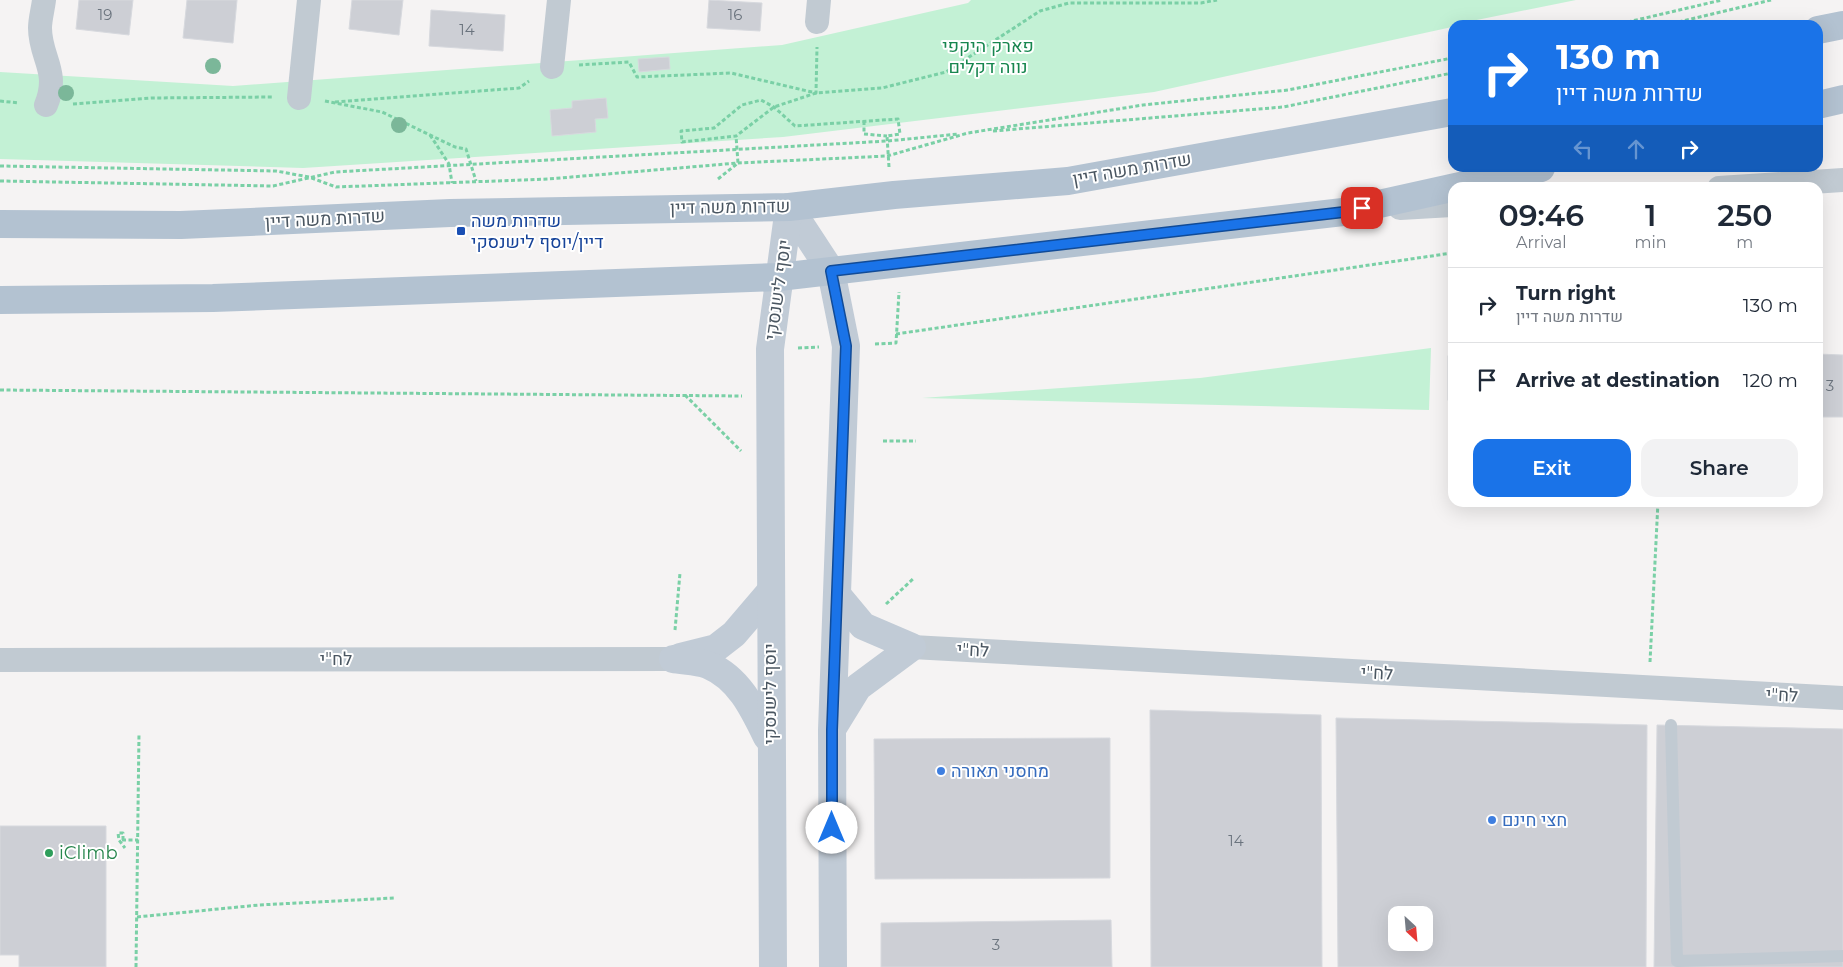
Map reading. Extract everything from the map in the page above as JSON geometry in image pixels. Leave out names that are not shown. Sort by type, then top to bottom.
[{"type":"main road","points":[[1823,29],[1843,25]]},
{"type":"main road","points":[[1823,104],[1843,100]]},
{"type":"main road","name":"שדרות משה דיין","points":[[0,224],[181,225],[450,213],[789,207],[894,195],[1068,181],[1448,113]]},
{"type":"main road","points":[[1478,182],[1523,172]]},
{"type":"main road","points":[[0,300],[213,298],[779,276],[1344,212],[1448,189]]},
{"type":"main road","name":"יוסף לישנסקי","points":[[789,207],[831,271],[846,346],[832,730],[833,967]]},
{"type":"main road","name":"יוסף לישנסקי","points":[[773,967],[770,743],[770,349],[789,207]]},
{"type":"main road","points":[[673,659],[716,648],[734,634],[770,593]]},
{"type":"main road","points":[[838,596],[863,626],[912,647]]},
{"type":"main road","points":[[832,730],[858,687],[912,647]]},
{"type":"main road","points":[[673,659],[707,664],[732,679],[750,702],[770,743]]},
{"type":"street","points":[[44,0],[40,29],[52,76],[49,98]]},
{"type":"street","points":[[299,98],[309,0]]},
{"type":"street","points":[[552,67],[559,0]]},
{"type":"street","points":[[1812,182],[1843,180]]},
{"type":"street","points":[[1344,212],[1448,205]]},
{"type":"street","name":"לח\"י","points":[[912,647],[1843,698]]},
{"type":"street","name":"לח\"י","points":[[0,660],[673,659]]},
{"type":"lane","points":[[1671,726],[1678,961],[1843,956]]},
{"type":"path","points":[[864,121],[864,134],[887,136],[900,134],[898,118],[795,126],[774,107],[760,100],[742,105],[714,128],[681,131],[682,142],[736,136],[774,107],[816,93],[882,88],[946,72],[1040,11],[1069,3],[1201,3],[1216,0]]},
{"type":"path","points":[[1636,20],[1722,0]]},
{"type":"path","points":[[1687,20],[1771,0]]},
{"type":"path","points":[[816,93],[818,11]]},
{"type":"path","points":[[0,166],[276,171],[309,177],[336,187],[548,179],[738,163],[887,156],[968,134],[1143,105],[1288,90],[1448,59]]},
{"type":"path","points":[[335,102],[519,88],[552,67],[629,62],[637,77],[731,73],[816,93]]},
{"type":"path","points":[[0,181],[273,186],[335,172],[449,164],[887,141],[1283,107],[1448,74]]},
{"type":"path","points":[[0,101],[49,98],[247,96],[299,98],[335,102],[382,112],[429,133],[455,148],[466,149],[476,181]]},
{"type":"path","points":[[429,133],[449,164]]},
{"type":"path","points":[[736,136],[738,163]]},
{"type":"path","points":[[887,136],[887,156]]},
{"type":"path","points":[[717,180],[738,163]]},
{"type":"path","points":[[896,334],[1448,254]]},
{"type":"path","points":[[0,390],[744,396]]},
{"type":"path","points":[[685,395],[746,455]]},
{"type":"path","points":[[883,441],[916,441]]},
{"type":"path","points":[[1648,688],[1658,507]]},
{"type":"path","points":[[673,659],[680,573]]},
{"type":"path","points":[[863,626],[914,579]]},
{"type":"path","points":[[136,967],[139,733]]},
{"type":"path","points":[[125,848],[121,840],[138,840]]},
{"type":"path","points":[[137,917],[259,905],[394,898]]},
{"type":"green space","name":"פארק היקפי נווה דקלים","points":[[971,0],[1576,0],[1477,20],[1448,20],[1448,28],[1154,92],[783,137],[303,168],[0,159],[0,72],[233,86],[782,45],[968,3]]},
{"type":"green space","points":[[1431,348],[1429,410],[922,398],[1200,378]]},
{"type":"building","points":[[79,0],[133,0],[129,35],[76,29]]},
{"type":"building","points":[[187,0],[237,0],[233,43],[183,38]]},
{"type":"building","points":[[352,0],[403,0],[399,35],[349,29]]},
{"type":"building","points":[[709,0],[762,3],[760,31],[707,28]]},
{"type":"building","points":[[431,10],[505,15],[503,51],[429,46]]},
{"type":"building","points":[[669,57],[670,69],[639,72],[638,59]]},
{"type":"building","points":[[606,98],[608,118],[595,119],[596,132],[552,136],[550,110],[572,108],[572,101]]},
{"type":"building","points":[[1823,354],[1843,355],[1843,417],[1823,417]]},
{"type":"building","points":[[1150,710],[1321,715],[1322,967],[1151,967]]},
{"type":"building","name":"חצי חינם","points":[[1336,718],[1647,725],[1646,967],[1338,967]]},
{"type":"building","points":[[1657,725],[1843,729],[1843,967],[1654,967]]},
{"type":"building","points":[[1110,738],[1110,878],[875,879],[874,739]]},
{"type":"building","points":[[0,826],[106,826],[106,967],[19,967],[19,955],[0,955]]},
{"type":"building","points":[[1111,920],[1112,967],[881,967],[881,923]]},
{"type":"place","name":"שדרות משה דיין/יוסף לישנסקי","points":[[461,231]]},
{"type":"place","name":"מחסני תאורה","points":[[941,771]]},
{"type":"place","name":"חצי חינם","points":[[1492,820]]},
{"type":"place","name":"iClimb","points":[[49,853]]},
{"type":"route","points":[[832,828],[832,730],[846,346],[831,271],[1344,212],[1362,208]]}]
